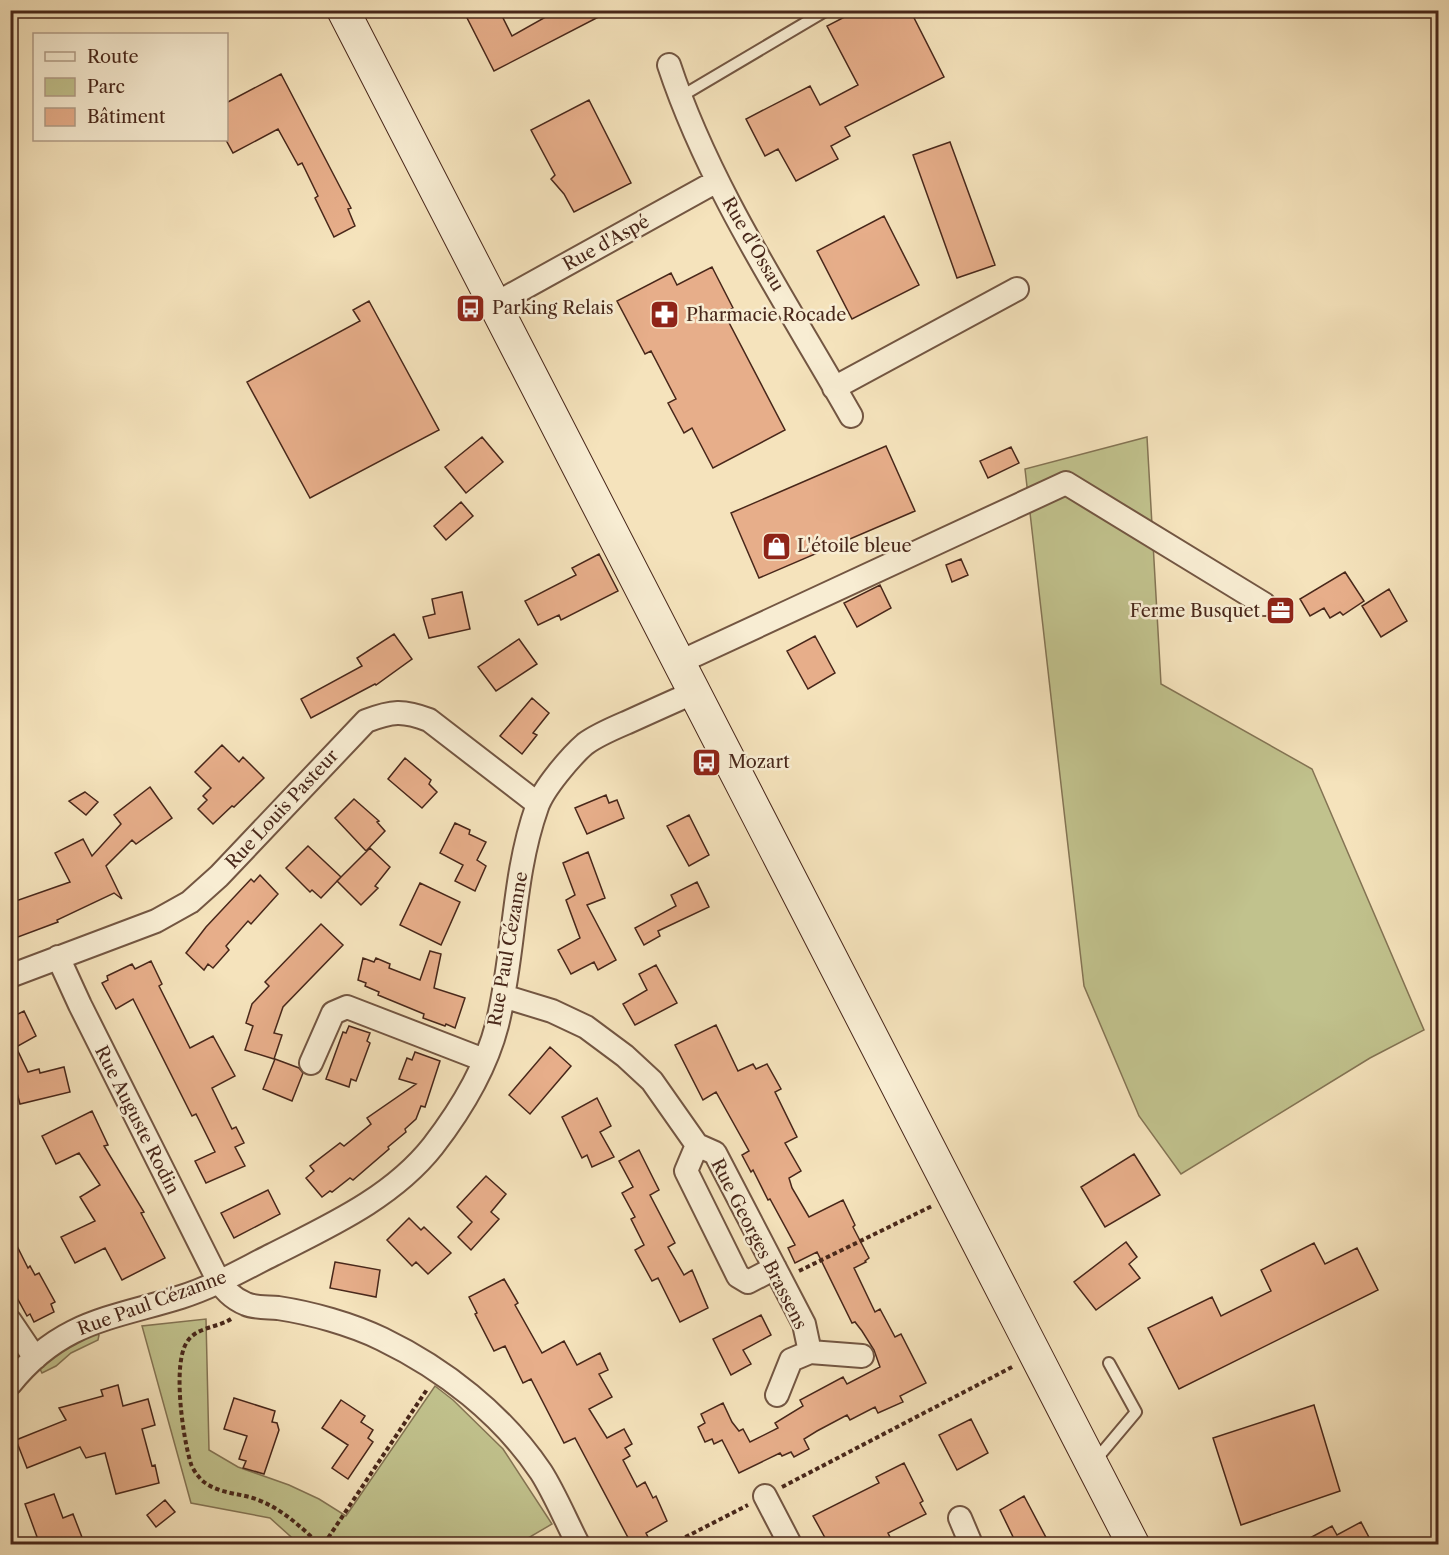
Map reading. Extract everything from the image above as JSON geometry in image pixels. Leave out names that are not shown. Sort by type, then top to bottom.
[{"type":"main road","points":[[343,10],[1133,1545]]},
{"type":"street","name":"Rue d'Ossau","points":[[669,66],[680,98],[717,181],[850,416]]},
{"type":"street","name":"Rue d'Aspé","points":[[495,304],[717,181]]},
{"type":"street","points":[[834,388],[1017,289]]},
{"type":"street","points":[[680,662],[1066,483],[1264,604]]},
{"type":"street","name":"Rue Paul Cézanne","points":[[10,1384],[27,1364],[75,1329],[125,1311],[181,1297],[219,1282],[356,1212],[393,1186],[432,1148],[462,1104],[484,1060],[496,1027],[503,996],[525,850],[538,804],[560,772],[586,744],[615,728],[695,692]]},
{"type":"street","name":"Rue Louis Pasteur","points":[[10,976],[156,921],[190,902],[219,876],[366,721],[386,714],[410,713],[429,720],[538,804]]},
{"type":"street","name":"Rue Auguste Rodin","points":[[58,957],[219,1282]]},
{"type":"street","name":"Rue Georges Brassens","points":[[503,996],[552,1011],[586,1027],[625,1056],[652,1081],[697,1145],[715,1154],[804,1324],[810,1353]]},
{"type":"street","points":[[312,1063],[333,1013],[347,1006],[484,1060]]},
{"type":"street","points":[[697,1145],[686,1171],[738,1276],[748,1282],[778,1274]]},
{"type":"street","points":[[219,1282],[228,1294],[247,1305],[277,1308],[320,1317],[381,1338],[471,1394],[513,1436],[542,1473],[578,1545]]},
{"type":"street","points":[[10,1321],[35,1358]]},
{"type":"street","points":[[777,1395],[791,1360],[810,1353],[862,1356]]},
{"type":"street","points":[[765,1496],[790,1545]]},
{"type":"street","points":[[960,1518],[971,1545]]},
{"type":"lane","points":[[680,98],[827,10]]},
{"type":"lane","points":[[1092,1464],[1136,1412],[1109,1363]]},
{"type":"path","points":[[778,1274],[954,1195]]},
{"type":"path","points":[[247,1305],[228,1321],[195,1333],[186,1342],[180,1359],[180,1405],[191,1466],[202,1480],[214,1489],[256,1499],[288,1515],[320,1545]]},
{"type":"path","points":[[672,1545],[1036,1355]]},
{"type":"path","points":[[324,1545],[438,1372]]},
{"type":"green space","points":[[1147,437],[1161,684],[1312,769],[1424,1030],[1370,1058],[1181,1174],[1139,1116],[1084,986],[1025,469]]},
{"type":"green space","points":[[206,1319],[209,1450],[238,1467],[289,1485],[319,1499],[346,1516],[435,1386],[453,1400],[503,1449],[552,1524],[518,1544],[299,1544],[270,1518],[191,1503],[142,1326]]},
{"type":"green space","points":[[94,1332],[99,1335],[98,1340],[71,1353],[56,1366],[42,1373],[39,1367],[44,1361]]},
{"type":"building","points":[[463,10],[499,10],[512,36],[558,10],[612,10],[494,71]]},
{"type":"building","points":[[858,10],[910,10],[944,77],[845,127],[850,136],[831,146],[838,159],[796,181],[778,149],[765,156],[746,119],[810,86],[820,105],[858,85],[827,26]]},
{"type":"building","points":[[281,74],[351,208],[348,209],[355,226],[334,237],[315,198],[318,196],[302,163],[298,165],[278,129],[233,153],[227,141],[228,102]]},
{"type":"building","points":[[589,100],[631,183],[574,212],[564,194],[551,179],[555,175],[531,130]]},
{"type":"building","points":[[950,142],[995,265],[957,278],[913,155]]},
{"type":"building","points":[[884,216],[919,285],[852,319],[817,251]]},
{"type":"building","points":[[712,267],[733,308],[724,313],[785,430],[713,468],[692,428],[684,433],[668,403],[676,399],[651,351],[645,354],[617,301],[671,273],[677,285]]},
{"type":"building","points":[[369,301],[439,430],[310,498],[247,382],[360,321],[353,310]]},
{"type":"building","points":[[482,437],[503,462],[466,493],[445,467]]},
{"type":"building","points":[[886,446],[915,511],[759,578],[731,513]]},
{"type":"building","points":[[1011,447],[1019,463],[988,478],[980,461]]},
{"type":"building","points":[[461,502],[473,516],[446,540],[434,526]]},
{"type":"building","points":[[599,554],[618,591],[561,620],[559,615],[538,625],[525,601],[576,575],[572,568]]},
{"type":"building","points":[[961,559],[968,575],[952,582],[946,565]]},
{"type":"building","points":[[1345,572],[1364,601],[1343,615],[1340,612],[1330,618],[1324,608],[1310,616],[1300,599]]},
{"type":"building","points":[[880,585],[891,608],[857,627],[844,603]]},
{"type":"building","points":[[1389,589],[1407,621],[1381,637],[1362,606]]},
{"type":"building","points":[[462,592],[470,629],[429,638],[423,617],[435,614],[432,599]]},
{"type":"building","points":[[394,634],[412,659],[376,685],[311,718],[301,699],[362,666],[357,658]]},
{"type":"building","points":[[815,636],[835,673],[808,689],[787,651]]},
{"type":"building","points":[[519,639],[537,664],[496,691],[478,667]]},
{"type":"building","points":[[532,698],[549,713],[533,733],[537,735],[522,754],[500,736]]},
{"type":"building","points":[[222,745],[239,762],[243,757],[264,778],[213,824],[198,809],[207,800],[203,796],[211,788],[195,772]]},
{"type":"building","points":[[405,758],[431,780],[429,784],[437,792],[422,808],[388,779]]},
{"type":"building","points":[[150,787],[172,818],[136,844],[132,840],[106,866],[122,899],[114,893],[57,920],[58,922],[10,940],[10,903],[70,882],[55,853],[83,839],[92,856],[121,824],[114,815]]},
{"type":"building","points":[[85,792],[98,802],[86,815],[69,801]]},
{"type":"building","points":[[606,795],[609,803],[617,800],[624,818],[587,834],[575,808]]},
{"type":"building","points":[[354,799],[379,821],[377,822],[385,831],[366,851],[335,818]]},
{"type":"building","points":[[689,815],[709,855],[689,866],[667,826]]},
{"type":"building","points":[[455,823],[470,830],[469,834],[486,842],[477,860],[486,866],[475,891],[455,881],[463,865],[440,853]]},
{"type":"building","points":[[308,846],[341,877],[321,898],[312,890],[310,892],[286,868]]},
{"type":"building","points":[[370,848],[390,867],[375,886],[378,888],[361,905],[337,881]]},
{"type":"building","points":[[588,852],[605,898],[587,905],[616,960],[598,970],[594,962],[571,974],[558,950],[580,938],[566,900],[575,895],[563,863]]},
{"type":"building","points":[[260,875],[278,894],[251,924],[248,921],[226,946],[229,950],[213,968],[208,964],[204,970],[186,953],[206,927],[251,879],[254,882]]},
{"type":"building","points":[[697,882],[709,907],[658,931],[660,936],[644,945],[635,928],[676,906],[671,895]]},
{"type":"building","points":[[420,883],[460,902],[441,945],[400,925]]},
{"type":"building","points":[[321,924],[343,945],[283,1007],[274,1033],[282,1035],[274,1059],[245,1050],[253,1026],[246,1023],[252,1004],[269,986],[265,982]]},
{"type":"building","points":[[430,951],[441,954],[434,988],[465,998],[455,1028],[423,1018],[424,1014],[378,995],[379,992],[358,980],[363,958],[374,962],[376,958],[390,964],[389,968],[420,980]]},
{"type":"building","points":[[151,961],[162,984],[159,986],[190,1048],[213,1036],[235,1076],[212,1088],[232,1129],[236,1127],[244,1143],[235,1147],[245,1166],[206,1183],[195,1161],[215,1152],[196,1114],[192,1116],[133,999],[116,1009],[102,983],[108,980],[107,976],[132,964],[135,969]]},
{"type":"building","points":[[656,965],[677,1003],[635,1025],[623,1004],[647,990],[639,974]]},
{"type":"building","points":[[24,1011],[36,1036],[16,1047],[28,1072],[39,1069],[40,1073],[64,1067],[70,1092],[20,1104],[10,1067],[10,1018]]},
{"type":"building","points":[[716,1025],[738,1071],[753,1064],[756,1069],[767,1064],[781,1089],[775,1092],[797,1137],[785,1143],[801,1171],[789,1178],[792,1188],[809,1217],[843,1200],[855,1225],[853,1227],[869,1258],[854,1268],[875,1312],[880,1309],[895,1337],[901,1334],[926,1383],[900,1396],[903,1402],[878,1413],[875,1407],[850,1420],[847,1415],[817,1431],[804,1439],[809,1449],[794,1457],[791,1452],[782,1456],[780,1453],[739,1473],[722,1440],[714,1444],[712,1439],[705,1442],[698,1427],[705,1423],[701,1414],[723,1403],[732,1422],[739,1431],[743,1429],[750,1442],[778,1428],[775,1423],[803,1406],[800,1400],[843,1377],[847,1384],[880,1367],[874,1350],[862,1331],[855,1322],[852,1323],[817,1252],[795,1263],[788,1248],[795,1245],[753,1170],[751,1172],[742,1155],[749,1151],[716,1092],[703,1100],[675,1045]]},
{"type":"building","points":[[349,1026],[370,1033],[367,1041],[370,1043],[356,1081],[351,1079],[349,1087],[326,1079],[343,1032],[346,1033]]},
{"type":"building","points":[[550,1047],[571,1066],[530,1114],[509,1095]]},
{"type":"building","points":[[415,1052],[440,1061],[425,1107],[421,1106],[416,1119],[405,1129],[406,1132],[388,1147],[389,1149],[353,1180],[350,1178],[322,1197],[306,1178],[314,1171],[310,1166],[340,1143],[344,1146],[371,1124],[367,1118],[416,1084],[399,1079],[407,1058],[412,1060]]},
{"type":"building","points":[[275,1059],[299,1068],[303,1073],[292,1101],[263,1089]]},
{"type":"building","points":[[597,1098],[611,1126],[600,1132],[614,1157],[592,1167],[587,1155],[582,1158],[562,1117]]},
{"type":"building","points":[[92,1111],[108,1145],[104,1146],[144,1212],[141,1213],[165,1258],[122,1280],[105,1248],[75,1263],[61,1237],[95,1221],[80,1197],[100,1185],[79,1153],[56,1164],[42,1136]]},
{"type":"building","points":[[639,1150],[659,1190],[650,1195],[675,1243],[668,1247],[684,1275],[692,1270],[708,1308],[680,1322],[658,1278],[652,1281],[635,1250],[644,1245],[631,1219],[635,1217],[622,1193],[633,1187],[619,1161]]},
{"type":"building","points":[[1134,1154],[1160,1195],[1105,1227],[1081,1187]]},
{"type":"building","points":[[486,1176],[506,1194],[491,1212],[499,1219],[471,1250],[458,1237],[472,1222],[457,1207]]},
{"type":"building","points":[[268,1190],[280,1214],[234,1238],[221,1213]]},
{"type":"building","points":[[409,1218],[421,1230],[424,1227],[451,1253],[428,1274],[416,1262],[412,1266],[387,1240]]},
{"type":"building","points":[[10,1232],[28,1268],[30,1266],[35,1275],[39,1273],[55,1302],[51,1304],[54,1312],[34,1322],[30,1314],[27,1316],[10,1285]]},
{"type":"building","points":[[1126,1242],[1137,1257],[1129,1264],[1140,1278],[1096,1310],[1074,1282]]},
{"type":"building","points":[[1314,1243],[1325,1264],[1357,1248],[1378,1290],[1179,1389],[1148,1328],[1212,1297],[1221,1316],[1271,1291],[1261,1270]]},
{"type":"building","points":[[335,1262],[380,1270],[376,1297],[330,1288]]},
{"type":"building","points":[[504,1279],[518,1303],[515,1305],[542,1353],[564,1341],[577,1365],[600,1353],[608,1370],[599,1374],[612,1397],[589,1409],[607,1438],[624,1429],[632,1444],[625,1448],[630,1456],[623,1460],[637,1487],[645,1482],[653,1498],[656,1496],[667,1521],[646,1533],[652,1545],[632,1545],[575,1438],[564,1443],[531,1379],[523,1383],[505,1346],[494,1351],[469,1297]]},
{"type":"building","points":[[761,1315],[771,1335],[743,1350],[751,1364],[731,1375],[713,1339]]},
{"type":"building","points":[[118,1385],[123,1406],[148,1399],[155,1425],[142,1429],[159,1483],[116,1494],[105,1453],[86,1458],[80,1447],[27,1468],[16,1440],[66,1420],[59,1408],[103,1396],[101,1390]]},
{"type":"building","points":[[234,1398],[275,1411],[272,1422],[277,1423],[279,1430],[264,1474],[243,1468],[246,1461],[239,1459],[247,1436],[224,1429]]},
{"type":"building","points":[[341,1400],[365,1416],[361,1422],[373,1430],[368,1438],[373,1442],[348,1479],[332,1468],[348,1445],[322,1428]]},
{"type":"building","points":[[1314,1405],[1340,1491],[1241,1525],[1213,1438]]},
{"type":"building","points":[[971,1419],[988,1453],[957,1470],[939,1435]]},
{"type":"building","points":[[904,1463],[923,1501],[920,1503],[926,1514],[888,1533],[894,1545],[829,1545],[813,1516],[879,1483],[876,1477]]},
{"type":"building","points":[[54,1494],[63,1518],[73,1514],[85,1545],[40,1545],[25,1504]]},
{"type":"building","points":[[1024,1496],[1050,1545],[1017,1545],[1000,1510]]},
{"type":"building","points":[[165,1500],[175,1512],[156,1527],[147,1515]]},
{"type":"building","points":[[1361,1522],[1373,1545],[1297,1545],[1332,1526],[1337,1535]]},
{"type":"place","name":"Parking Relais","points":[[471,308]]},
{"type":"place","name":"Pharmacie Rocade","points":[[665,315]]},
{"type":"place","name":"L'étoile bleue","points":[[776,546]]},
{"type":"place","name":"Ferme Busquet","points":[[1281,611]]},
{"type":"place","name":"Mozart","points":[[707,762]]}]
